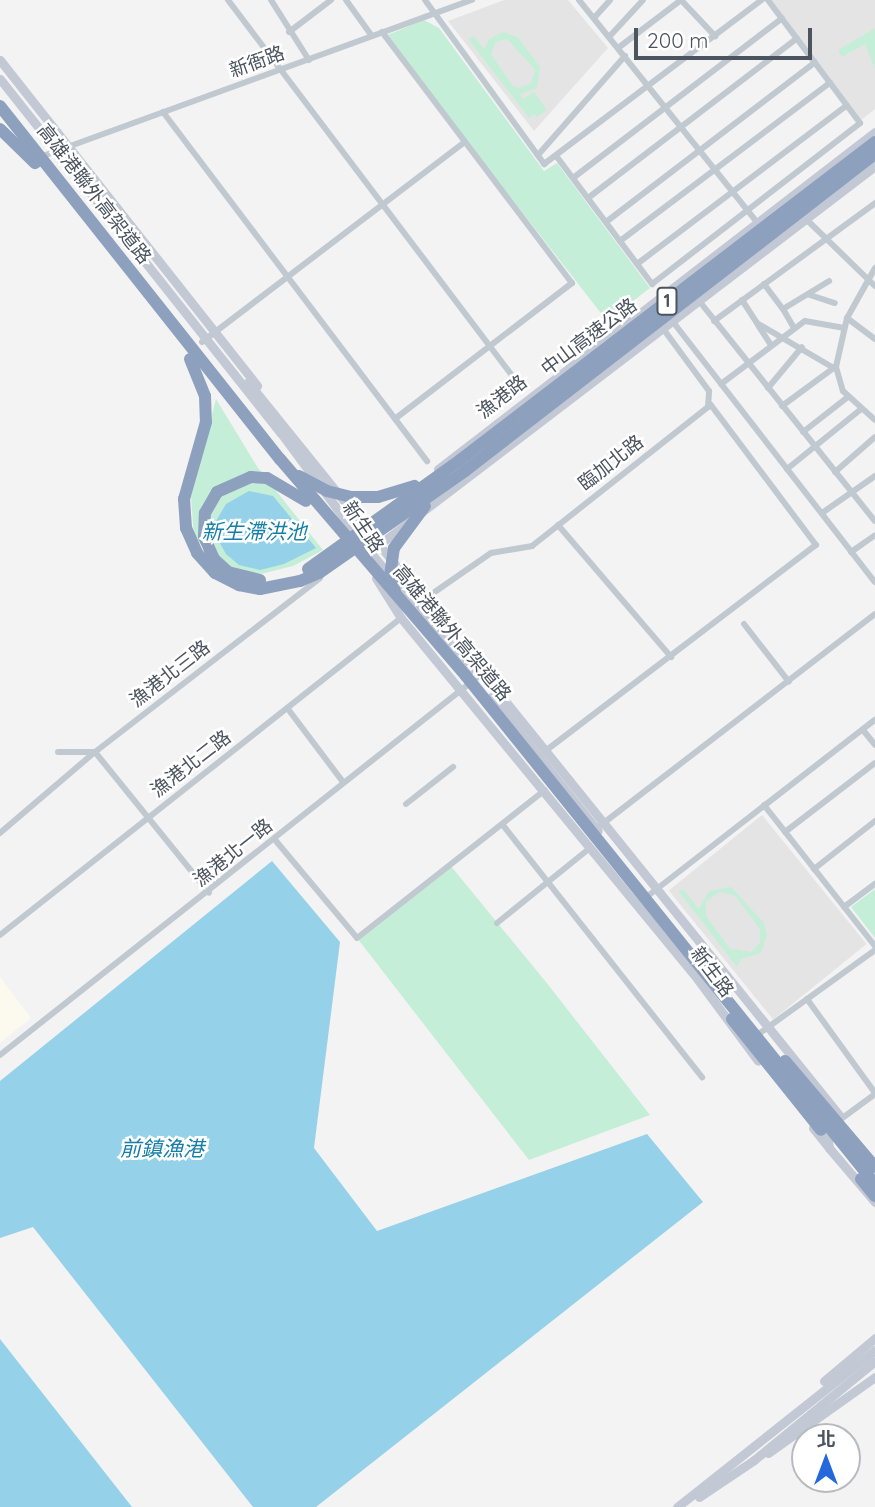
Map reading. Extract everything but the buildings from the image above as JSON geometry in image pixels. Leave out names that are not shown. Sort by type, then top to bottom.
[{"type":"highway","points":[[0,97],[52,153]]},
{"type":"highway","name":"高雄港聯外高架道路","points":[[0,106],[52,153],[280,459],[402,611],[466,676],[875,1190]]},
{"type":"highway","name":"高雄港聯外高架道路","points":[[0,118],[52,153],[190,359],[306,501],[460,680],[875,1184]]},
{"type":"highway","points":[[0,132],[52,153]]},
{"type":"highway","name":"中山高速公路","points":[[462,466],[875,142]]},
{"type":"highway","name":"中山高速公路","points":[[462,466],[875,154]]},
{"type":"highway","points":[[190,359],[205,396],[206,422],[184,499],[186,528],[208,568],[227,581],[260,589],[319,573],[462,466]]},
{"type":"highway","points":[[280,459],[327,491],[364,498],[403,492],[462,466]]},
{"type":"highway","points":[[306,501],[267,478],[242,480],[217,492],[205,513],[204,537],[214,559],[228,572],[249,580],[285,578],[313,567],[462,466]]},
{"type":"highway","points":[[402,611],[390,576],[394,548],[418,512],[462,466]]},
{"type":"highway","points":[[709,983],[805,1082],[875,1167]]},
{"type":"highway","points":[[709,983],[748,1042],[875,1196]]},
{"type":"street","points":[[228,0],[518,384]]},
{"type":"street","points":[[271,0],[309,60]]},
{"type":"street","points":[[289,32],[331,0]]},
{"type":"street","points":[[346,0],[372,36]]},
{"type":"street","points":[[425,0],[544,164],[557,157],[762,0]]},
{"type":"street","name":"新衙路","points":[[52,153],[471,0]]},
{"type":"street","points":[[579,0],[757,220],[772,245]]},
{"type":"street","points":[[594,18],[610,0]]},
{"type":"street","points":[[609,37],[643,0]]},
{"type":"street","points":[[663,0],[669,9]]},
{"type":"street","points":[[618,48],[681,0],[715,36]]},
{"type":"street","points":[[557,157],[652,284],[860,123],[768,0]]},
{"type":"street","points":[[573,178],[782,18]]},
{"type":"street","points":[[382,32],[572,284],[395,419]]},
{"type":"street","points":[[588,198],[683,128],[797,38]]},
{"type":"street","points":[[538,155],[625,56]]},
{"type":"street","name":"新生路","points":[[0,60],[52,153]]},
{"type":"street","points":[[606,222],[699,148],[815,62]]},
{"type":"street","name":"新生路","points":[[0,71],[52,153]]},
{"type":"street","name":"新生路","points":[[0,79],[52,153]]},
{"type":"street","points":[[620,241],[830,83]]},
{"type":"street","name":"新生路","points":[[0,88],[366,525],[371,547],[402,611],[460,691],[590,848],[875,1175]]},
{"type":"street","points":[[637,264],[847,105]]},
{"type":"street","points":[[163,112],[426,461]]},
{"type":"street","points":[[0,132],[23,156],[52,153]]},
{"type":"street","name":"漁港路","points":[[352,535],[757,220],[875,132]]},
{"type":"street","points":[[208,337],[465,142]]},
{"type":"street","points":[[371,547],[700,302],[875,166]]},
{"type":"street","points":[[715,321],[875,204]]},
{"type":"street","points":[[806,219],[824,240],[875,286]]},
{"type":"street","points":[[782,405],[834,367],[847,318],[875,268]]},
{"type":"street","points":[[783,309],[829,281]]},
{"type":"street","points":[[764,284],[794,328]]},
{"type":"street","points":[[810,295],[835,303]]},
{"type":"street","points":[[656,299],[851,552],[874,578]]},
{"type":"street","points":[[742,300],[771,345]]},
{"type":"street","points":[[700,302],[875,521]]},
{"type":"street","points":[[546,751],[816,545],[710,404],[709,391],[646,306]]},
{"type":"street","points":[[847,318],[875,339]]},
{"type":"street","points":[[721,384],[794,328],[810,320],[844,328]]},
{"type":"street","points":[[757,323],[834,367],[848,397],[875,420]]},
{"type":"street","name":"新生路","points":[[208,337],[352,535],[371,547],[424,599],[480,675],[764,1030],[824,1115],[830,1126],[830,1148],[875,1202]]},
{"type":"street","points":[[768,388],[802,347]]},
{"type":"street","points":[[803,432],[848,397]]},
{"type":"street","name":"臨加北路","points":[[424,599],[491,553],[532,546],[710,404]]},
{"type":"street","points":[[787,469],[860,409]]},
{"type":"street","points":[[835,472],[875,437]]},
{"type":"street","points":[[822,513],[875,476]]},
{"type":"street","points":[[558,525],[671,657]]},
{"type":"street","points":[[851,552],[875,535]]},
{"type":"street","name":"新生路","points":[[371,547],[546,751],[562,776]]},
{"type":"street","name":"漁港北三路","points":[[0,833],[95,752],[371,547]]},
{"type":"street","name":"漁港北二路","points":[[0,934],[288,709],[402,611]]},
{"type":"street","points":[[601,825],[875,614]]},
{"type":"street","points":[[744,624],[789,682]]},
{"type":"street","name":"漁港北一路","points":[[0,1055],[276,841],[343,782],[480,675]]},
{"type":"street","points":[[288,709],[343,782]]},
{"type":"street","points":[[653,891],[875,720]]},
{"type":"street","points":[[863,730],[875,745]]},
{"type":"street","points":[[58,752],[95,752],[209,893]]},
{"type":"street","points":[[785,832],[875,763]]},
{"type":"street","points":[[406,804],[453,767]]},
{"type":"street","points":[[276,841],[357,938],[562,776]]},
{"type":"street","points":[[764,805],[875,948],[764,1030]]},
{"type":"street","points":[[814,869],[875,821]]},
{"type":"street","points":[[502,824],[702,1077]]},
{"type":"street","points":[[497,923],[590,848]]},
{"type":"street","points":[[844,907],[875,884]]},
{"type":"street","points":[[807,999],[875,1094],[830,1126]]},
{"type":"street","name":"新生路","points":[[764,1030],[830,1126],[875,1160]]},
{"type":"street","points":[[804,1403],[820,1385],[875,1338]]},
{"type":"street","points":[[677,1507],[804,1403],[875,1350]]},
{"type":"street","points":[[686,1507],[754,1460],[875,1361]]},
{"type":"street","points":[[754,1460],[784,1445],[875,1377]]},
{"type":"shaded area","points":[[504,0],[568,0],[608,48],[534,131],[448,21]]},
{"type":"shaded area","points":[[772,0],[875,0],[875,109],[860,121]]},
{"type":"shaded area","points":[[762,815],[866,944],[773,1020],[669,891]]},
{"type":"shaded area","points":[[0,977],[31,1018],[0,1043]]},
{"type":"green space","points":[[424,20],[439,28],[544,171],[557,163],[650,288],[607,321],[385,36]]},
{"type":"green space","points":[[875,28],[875,69],[865,44],[842,57],[838,50]]},
{"type":"green space","points":[[503,32],[518,37],[540,67],[537,88],[520,94],[523,99],[534,92],[547,110],[537,117],[534,114],[529,118],[468,39],[474,36],[484,49],[489,39]],"holes":[[[507,39],[535,70],[531,83],[520,88],[513,86],[491,54],[496,42]]]},
{"type":"green space","points":[[216,399],[258,468],[323,550],[293,566],[261,574],[228,569],[194,538],[191,497]]},
{"type":"green space","points":[[450,865],[650,1115],[529,1160],[357,938]]},
{"type":"green space","points":[[731,887],[764,923],[767,935],[761,953],[741,959],[737,967],[679,892],[683,889],[699,909],[709,891]],"holes":[[[720,892],[735,896],[760,929],[760,942],[752,952],[730,949],[706,916],[706,901]]]},
{"type":"green space","points":[[875,889],[875,938],[851,907]]},
{"type":"water","name":"新生滯洪池","points":[[249,491],[273,496],[316,548],[284,564],[260,570],[239,565],[226,554],[217,538],[216,521],[226,504]]},
{"type":"water","name":"前鎮漁港","points":[[272,861],[340,942],[314,1148],[377,1231],[647,1134],[703,1202],[316,1507],[253,1507],[33,1227],[0,1238],[0,1081]]},
{"type":"water","points":[[0,1339],[132,1507],[0,1507]]}]
